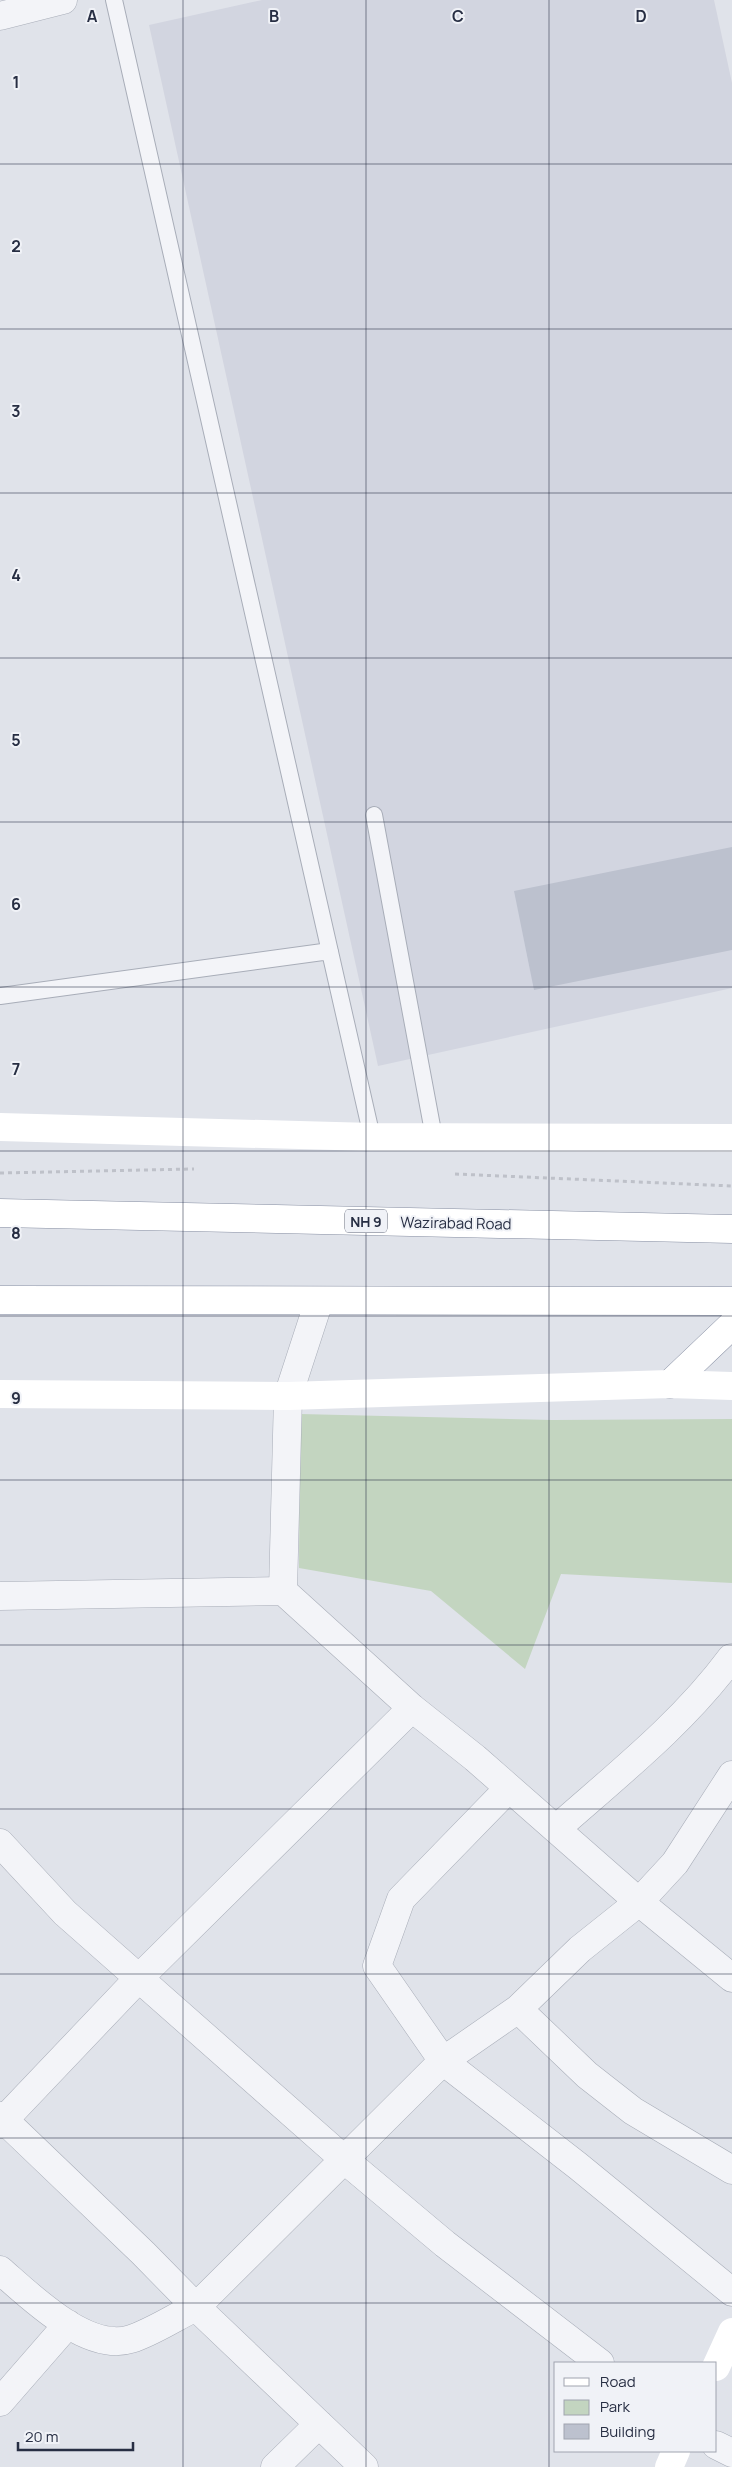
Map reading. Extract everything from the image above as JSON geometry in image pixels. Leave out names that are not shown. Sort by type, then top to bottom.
[{"type":"main road","points":[[0,1127],[434,1138],[732,1138]]},
{"type":"main road","name":"Wazirabad Road","points":[[0,1213],[732,1229]]},
{"type":"main road","points":[[0,1300],[732,1301]]},
{"type":"main road","points":[[670,1384],[732,1325]]},
{"type":"main road","points":[[0,1394],[288,1396],[670,1384],[732,1386]]},
{"type":"main road","points":[[717,2365],[732,2332]]},
{"type":"main road","points":[[669,2467],[676,2452]]},
{"type":"street","points":[[0,16],[62,0]]},
{"type":"street","points":[[284,1591],[288,1396],[319,1301]]},
{"type":"street","points":[[0,1596],[284,1591],[412,1708],[509,1788],[639,1902],[732,1978]]},
{"type":"street","points":[[556,1829],[666,1732],[718,1676],[731,1658]]},
{"type":"street","points":[[364,2467],[196,2307],[144,2253],[1,2120],[138,1979],[412,1708]]},
{"type":"street","points":[[0,2270],[68,2324],[92,2338],[114,2342],[130,2339],[196,2307],[346,2161],[443,2061],[518,2009],[580,1949],[639,1902],[674,1864],[732,1775]]},
{"type":"street","points":[[509,1788],[401,1899],[378,1966],[443,2061],[578,2166],[732,2292]]},
{"type":"street","points":[[0,1844],[65,1913],[346,2161],[445,2244],[599,2362]]},
{"type":"street","points":[[518,2009],[587,2076],[633,2111],[732,2170]]},
{"type":"street","points":[[0,2402],[68,2324]]},
{"type":"street","points":[[275,2467],[319,2424]]},
{"type":"street","points":[[717,2446],[732,2454]]},
{"type":"lane","points":[[114,0],[372,1137]]},
{"type":"lane","points":[[374,815],[434,1138]]},
{"type":"lane","points":[[0,996],[330,951]]},
{"type":"path","points":[[0,1172],[203,1168]]},
{"type":"path","points":[[447,1173],[732,1186]]},
{"type":"shaded area","points":[[262,0],[714,0],[732,83],[732,988],[378,1066],[149,25]]},
{"type":"green space","points":[[300,1414],[552,1420],[732,1419],[732,1583],[561,1574],[525,1669],[431,1591],[299,1568]]},
{"type":"building","points":[[732,847],[732,950],[534,990],[514,891]]}]
